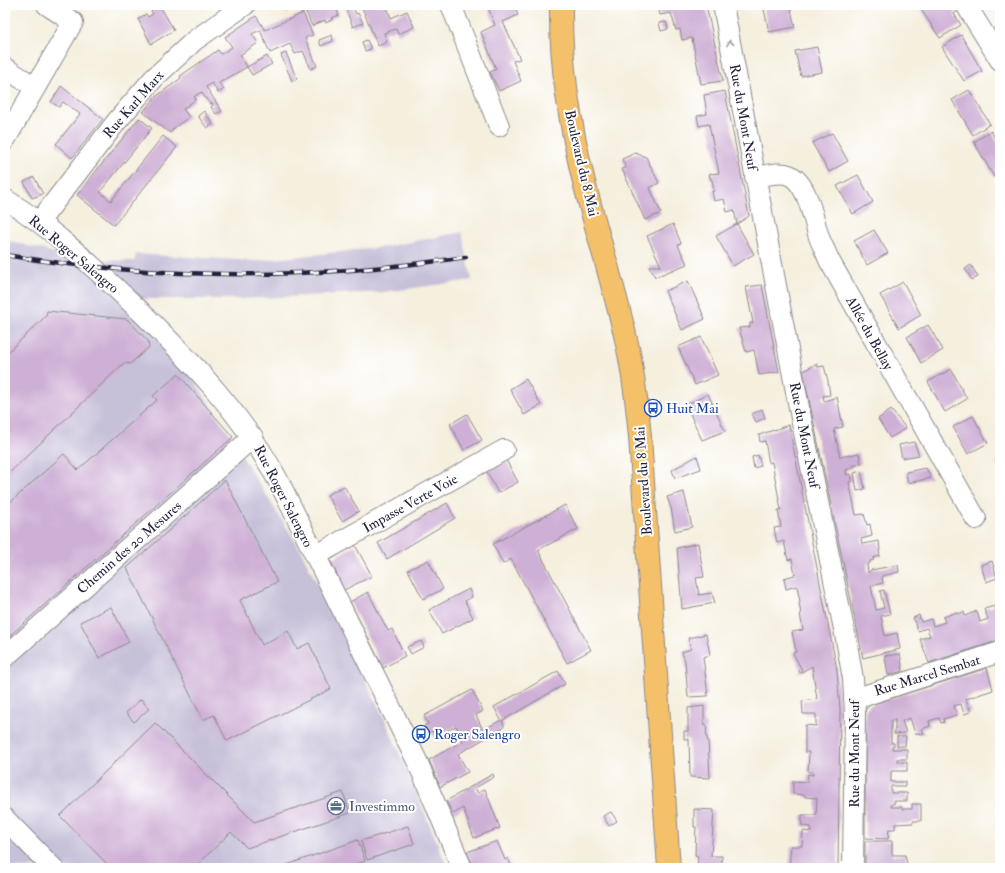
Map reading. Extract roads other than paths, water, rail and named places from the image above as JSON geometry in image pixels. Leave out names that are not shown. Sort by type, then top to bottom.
[{"type":"main road","name":"Boulevard du 8 Mai","points":[[561,5],[563,57],[573,134],[584,182],[625,335],[636,396],[669,868]]},
{"type":"street","points":[[5,140],[14,109],[36,87],[73,22],[47,5]]},
{"type":"street","name":"Rue Karl Marx","points":[[39,222],[117,120],[154,78],[195,40],[245,5]]},
{"type":"street","points":[[451,5],[499,126]]},
{"type":"street","name":"Rue du Mont Neuf","points":[[723,5],[801,418],[853,679],[853,868]]},
{"type":"street","points":[[966,5],[1000,60]]},
{"type":"street","points":[[5,68],[36,87]]},
{"type":"street","name":"Allée du Bellay","points":[[755,177],[782,174],[789,175],[800,185],[805,193],[820,239],[829,260],[976,519]]},
{"type":"street","name":"Rue Roger Salengro","points":[[5,199],[39,222],[63,241],[107,280],[170,341],[227,403],[253,438],[274,472],[418,763],[462,868]]},
{"type":"street","name":"Chemin des 20 Mesures","points":[[5,657],[253,438]]},
{"type":"street","name":"Impasse Verte Voie","points":[[315,556],[504,450]]},
{"type":"street","name":"Rue Marcel Sembat","points":[[854,699],[1000,652]]},
{"type":"street","points":[[5,818],[53,868]]},
{"type":"railway","points":[[5,255],[120,269],[177,273],[235,274],[351,270],[408,265],[466,257]]},
{"type":"place","name":"Huit Mai","points":[[653,408]]},
{"type":"place","name":"Roger Salengro","points":[[421,734]]},
{"type":"place","name":"Investimmo","points":[[336,806]]}]
